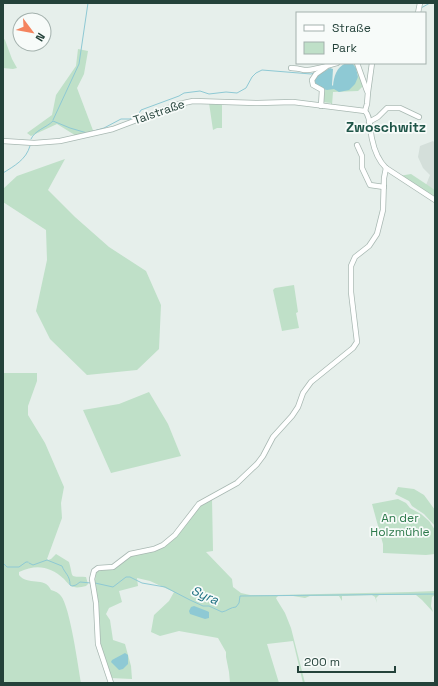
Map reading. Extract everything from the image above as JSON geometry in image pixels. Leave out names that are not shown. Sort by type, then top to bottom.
[{"type":"street","points":[[321,106],[322,90],[313,85],[312,80],[316,74],[326,67],[334,64]]},
{"type":"street","points":[[357,64],[368,92]]},
{"type":"street","points":[[372,64],[365,111],[368,115],[375,148],[386,168],[435,200]]},
{"type":"street","points":[[291,68],[304,70],[321,66],[326,67]]},
{"type":"street","name":"Talstraße","points":[[3,141],[34,143],[60,141],[113,129],[179,104],[193,101],[258,103],[293,102],[365,111]]},
{"type":"street","points":[[369,122],[378,117],[387,108],[400,108],[419,117]]},
{"type":"street","points":[[357,146],[362,156],[362,168],[370,185],[384,187]]},
{"type":"street","points":[[111,683],[98,644],[96,603],[92,579],[94,571],[101,568],[113,567],[130,554],[154,549],[163,545],[175,535],[199,504],[237,483],[263,456],[273,437],[298,407],[303,393],[311,382],[353,348],[357,342],[351,292],[351,266],[355,257],[373,242],[377,234],[383,210],[384,178],[386,168]]},
{"type":"shaded area","points":[[433,141],[435,143],[435,190],[426,185],[430,175],[423,168],[418,157],[420,146]]},
{"type":"green space","points":[[3,38],[5,40],[17,68],[3,68]]},
{"type":"green space","points":[[78,49],[88,51],[84,74],[77,88],[94,133],[78,137],[57,124],[31,136],[27,133],[52,115],[56,95],[76,66]]},
{"type":"green space","points":[[353,64],[356,64],[363,86],[358,91],[333,92],[332,105],[331,103],[322,102],[323,89],[334,89],[358,77],[356,68]]},
{"type":"green space","points":[[209,103],[222,104],[222,128],[213,130]]},
{"type":"green space","points":[[65,159],[48,190],[75,217],[109,247],[146,271],[161,305],[159,349],[137,370],[87,375],[50,339],[36,311],[47,260],[46,230],[3,202],[3,189],[17,176]]},
{"type":"green space","points":[[411,174],[435,190],[435,200],[399,176]]},
{"type":"green space","points":[[294,285],[298,312],[296,313],[299,328],[282,331],[273,290],[275,288]]},
{"type":"green space","points":[[3,373],[37,373],[37,381],[28,406],[28,415],[45,443],[64,487],[61,503],[62,518],[47,559],[51,559],[56,554],[69,562],[73,576],[86,577],[88,584],[81,587],[69,585],[64,579],[53,571],[37,567],[25,569],[19,572],[19,575],[27,580],[45,583],[51,590],[57,592],[61,596],[68,612],[81,683],[3,683]]},
{"type":"green space","points":[[149,392],[168,424],[181,456],[111,473],[83,410],[119,404]]},
{"type":"green space","points":[[398,487],[414,489],[424,495],[435,510],[435,526],[424,514],[412,506],[409,501],[395,494]]},
{"type":"green space","points":[[212,498],[213,551],[206,552],[232,579],[233,587],[241,593],[250,595],[276,595],[435,591],[435,595],[432,597],[431,606],[433,612],[416,595],[379,595],[376,598],[377,603],[375,597],[372,595],[342,596],[342,601],[339,596],[310,596],[305,598],[278,596],[276,598],[285,613],[291,628],[305,683],[303,683],[293,641],[267,644],[279,683],[230,683],[226,652],[218,638],[179,631],[160,636],[151,632],[154,615],[169,601],[174,592],[150,581],[137,578],[138,586],[119,591],[122,602],[109,608],[106,614],[110,620],[113,640],[125,644],[131,666],[132,679],[110,678],[98,644],[95,581],[96,572],[99,570],[113,568],[133,554],[140,554],[158,549],[173,540],[200,506]]},
{"type":"green space","name":"An der Holzmühle","points":[[398,499],[406,503],[410,508],[421,514],[429,521],[435,530],[435,554],[383,553],[383,544],[372,504]]},
{"type":"water","points":[[353,64],[356,68],[358,77],[355,84],[349,90],[339,92],[334,89],[327,90],[316,87],[314,83],[315,77],[330,68],[333,69],[333,86],[336,73],[343,65]]},
{"type":"water","points":[[194,606],[209,612],[209,618],[205,619],[190,614],[189,611],[191,607]]},
{"type":"water","points":[[125,653],[128,655],[128,664],[123,669],[119,670],[111,662]]},
{"type":"waterway","points":[[53,120],[79,64],[88,3]]},
{"type":"waterway","points":[[421,8],[430,3]]},
{"type":"waterway","points":[[31,139],[35,133],[53,121],[87,133],[104,128],[121,119],[130,119],[138,115],[141,110],[184,93],[200,91],[209,94],[226,92],[237,93],[246,88],[252,77],[262,70],[314,73]]},
{"type":"waterway","points":[[3,173],[23,159],[30,146]]},
{"type":"waterway","name":"Syra","points":[[29,563],[33,565],[47,560],[62,566],[68,577],[70,585],[72,586],[80,582],[91,583]]},
{"type":"waterway","name":"Syra","points":[[3,563],[7,567],[19,567],[28,562]]},
{"type":"waterway","name":"Syra","points":[[95,583],[113,587],[126,577],[130,577],[142,583],[165,587],[203,606],[209,606],[222,612],[236,607],[239,603],[240,596],[435,594]]},
{"type":"district","name":"Zwoschwitz","points":[[386,127]]}]
